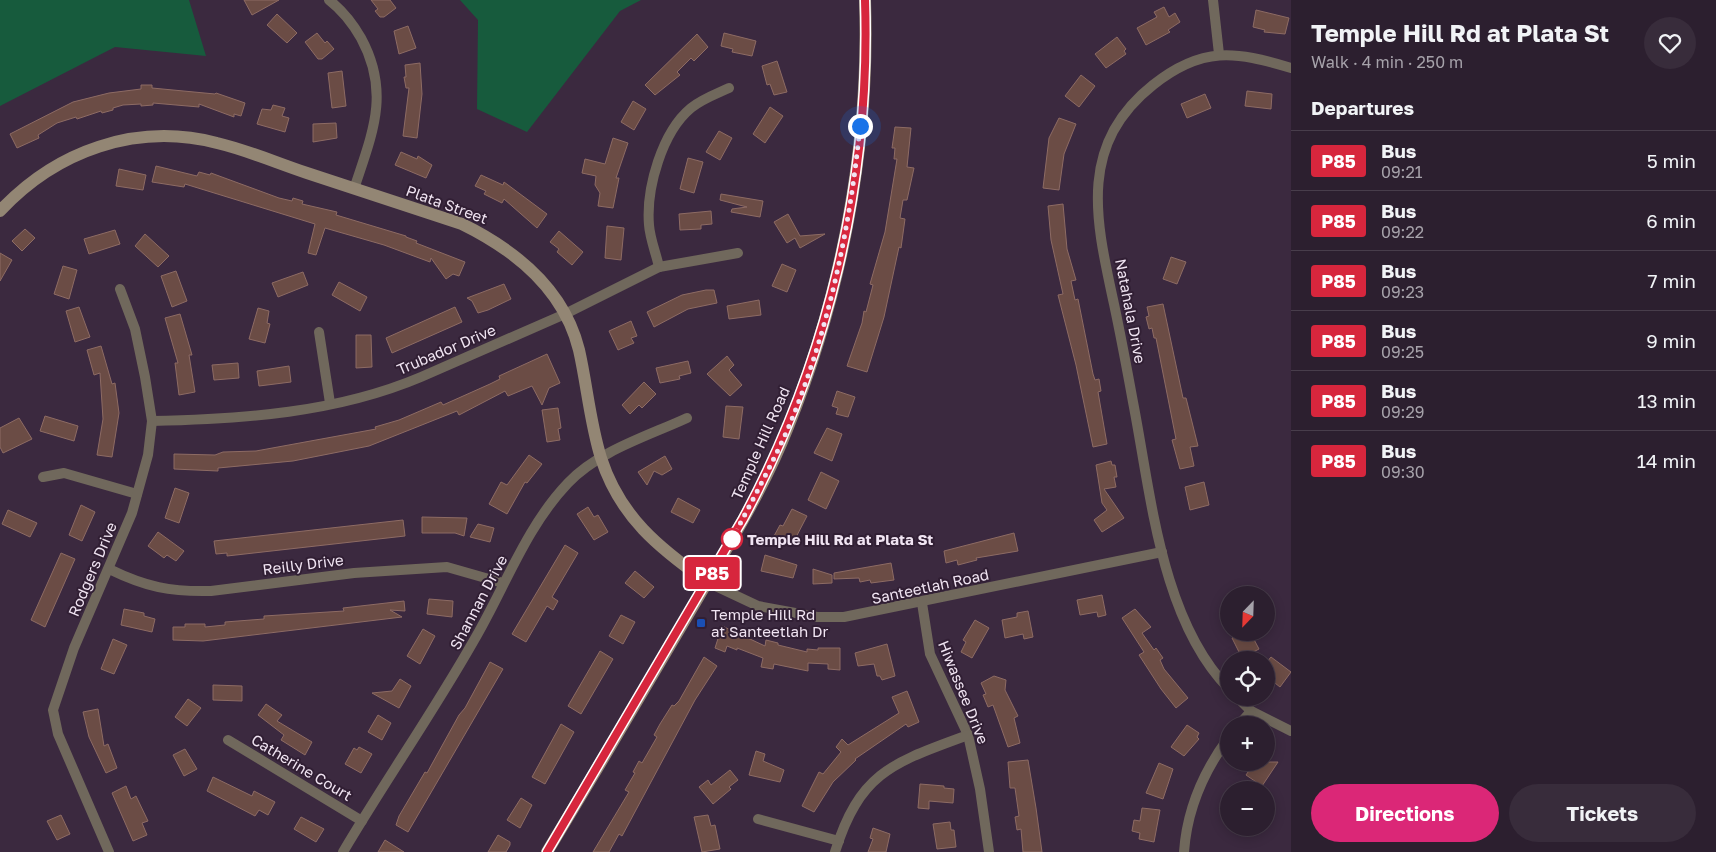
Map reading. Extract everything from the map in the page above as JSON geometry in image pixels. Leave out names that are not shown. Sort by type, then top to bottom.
[{"type":"street","points":[[329,0],[357,32],[368,52],[377,84],[374,125],[354,189]]},
{"type":"street","name":"Temple Hill Road","points":[[547,852],[707,582],[767,474],[791,420],[824,322],[851,204],[863,97],[865,0]]},
{"type":"street","points":[[1213,0],[1219,54]]},
{"type":"street","name":"Natahala Drive","points":[[1220,678],[1207,663],[1189,635],[1180,614],[1162,552],[1106,266],[1097,209],[1097,185],[1108,140],[1129,106],[1160,80],[1206,56],[1219,54],[1254,57],[1291,68]]},
{"type":"street","points":[[659,267],[649,224],[652,189],[662,152],[683,117],[692,108],[729,88]]},
{"type":"street","name":"Plata Street","points":[[0,211],[12,197],[60,162],[82,152],[134,138],[164,136],[217,143],[462,224],[488,237],[533,270],[565,314],[578,348],[601,458],[622,502],[640,527],[665,552],[707,582]]},
{"type":"street","name":"Trubador Drive","points":[[152,421],[269,416],[351,400],[400,386],[565,314],[659,267],[738,253]]},
{"type":"street","name":"Rodgers Drive","points":[[109,852],[58,734],[53,710],[74,648],[110,569],[132,513],[148,455],[152,421],[140,347],[120,288]]},
{"type":"street","points":[[319,332],[330,403]]},
{"type":"street","name":"Shannan Drive","points":[[344,852],[362,820],[452,679],[483,625],[503,583],[556,498],[569,482],[601,458],[688,418]]},
{"type":"street","points":[[43,478],[64,473],[137,494]]},
{"type":"street","name":"Santeetlah Road","points":[[707,582],[758,606],[817,617],[844,618],[1162,552]]},
{"type":"street","name":"Reilly Drive","points":[[110,569],[138,583],[192,591],[211,591],[354,573],[447,567],[503,583]]},
{"type":"street","name":"Hiwassee Drive","points":[[922,603],[930,654],[968,735],[980,789],[989,852]]},
{"type":"street","points":[[1246,706],[1251,711],[1291,731]]},
{"type":"street","points":[[1247,716],[1251,711]]},
{"type":"street","points":[[835,852],[856,801],[875,779],[901,762],[922,752],[968,735]]},
{"type":"street","name":"Catherine Court","points":[[228,740],[362,820]]},
{"type":"street","points":[[1184,852],[1186,826],[1198,789],[1220,752]]},
{"type":"street","points":[[758,819],[839,841]]},
{"type":"green space","points":[[0,0],[189,0],[206,56],[115,47],[0,106]]},
{"type":"green space","points":[[460,0],[641,0],[620,11],[527,132],[477,109],[478,20]]},
{"type":"building","points":[[244,0],[279,0],[252,15]]},
{"type":"building","points":[[371,0],[390,0],[396,8],[384,17],[380,17],[375,11],[378,9]]},
{"type":"building","points":[[1164,7],[1169,17],[1175,13],[1180,22],[1168,30],[1170,32],[1146,45],[1137,28],[1157,17],[1154,12]]},
{"type":"building","points":[[1256,10],[1289,18],[1285,34],[1264,32],[1265,30],[1253,27]]},
{"type":"building","points":[[277,14],[297,33],[287,43],[267,25]]},
{"type":"building","points":[[408,26],[416,48],[399,54],[394,31]]},
{"type":"building","points":[[317,33],[325,43],[327,41],[334,49],[322,59],[318,59],[305,42]]},
{"type":"building","points":[[724,33],[756,41],[752,56],[732,52],[733,49],[721,46]]},
{"type":"building","points":[[697,34],[708,47],[694,61],[691,58],[677,72],[680,75],[655,95],[645,85]]},
{"type":"building","points":[[1117,37],[1126,49],[1124,51],[1126,54],[1106,68],[1095,54]]},
{"type":"building","points":[[777,61],[787,92],[774,95],[770,84],[767,85],[762,66]]},
{"type":"building","points":[[420,63],[422,94],[417,138],[403,136],[409,88],[406,88],[404,77],[406,77],[405,65]]},
{"type":"building","points":[[342,71],[346,106],[332,108],[328,73]]},
{"type":"building","points":[[1081,75],[1095,86],[1079,107],[1065,96]]},
{"type":"building","points":[[141,85],[152,85],[152,88],[216,93],[245,103],[241,116],[234,114],[234,117],[199,104],[199,107],[153,103],[153,105],[141,106],[141,104],[123,105],[102,113],[101,111],[57,123],[38,135],[39,138],[17,148],[10,134],[73,102],[109,93],[141,89]]},
{"type":"building","points":[[1247,91],[1272,94],[1271,109],[1245,106]]},
{"type":"building","points":[[1205,94],[1211,108],[1187,118],[1181,104]]},
{"type":"building","points":[[633,101],[646,109],[634,130],[621,122]]},
{"type":"building","points":[[273,105],[285,108],[282,116],[289,118],[285,132],[257,124],[262,109],[271,110]]},
{"type":"building","points":[[770,107],[783,116],[765,143],[753,134]]},
{"type":"building","points":[[1059,118],[1076,124],[1064,154],[1059,190],[1043,188],[1049,138]]},
{"type":"building","points":[[336,123],[337,138],[313,142],[313,124]]},
{"type":"building","points":[[895,127],[911,128],[907,167],[914,168],[907,200],[903,200],[900,218],[905,219],[901,248],[899,247],[884,317],[867,372],[847,366],[862,323],[864,311],[866,312],[873,285],[870,284],[885,232],[897,159],[894,159],[895,148],[892,148]]},
{"type":"building","points":[[719,131],[732,138],[720,160],[706,152]]},
{"type":"building","points":[[613,138],[628,143],[616,178],[619,178],[613,208],[598,206],[600,193],[595,185],[596,176],[582,173],[585,159],[605,164]]},
{"type":"building","points":[[401,152],[417,159],[418,156],[432,165],[426,178],[395,165]]},
{"type":"building","points":[[688,158],[703,162],[694,193],[680,189]]},
{"type":"building","points":[[156,166],[197,176],[199,172],[210,175],[211,173],[279,198],[292,201],[293,198],[303,201],[302,204],[337,212],[336,215],[406,236],[417,241],[416,243],[465,262],[459,276],[453,274],[446,279],[431,258],[430,262],[384,245],[325,228],[316,255],[308,253],[315,224],[185,184],[184,187],[152,182]]},
{"type":"building","points":[[119,169],[146,175],[143,190],[116,186]]},
{"type":"building","points":[[481,175],[503,185],[504,182],[547,214],[537,228],[504,199],[502,203],[484,194],[486,191],[475,186]]},
{"type":"building","points":[[721,194],[763,201],[760,217],[731,212],[732,209],[747,207],[720,200]]},
{"type":"building","points":[[1063,204],[1067,249],[1076,280],[1071,281],[1075,300],[1078,299],[1093,374],[1095,380],[1099,379],[1101,391],[1098,392],[1107,444],[1093,447],[1076,365],[1058,295],[1063,294],[1051,240],[1048,206]]},
{"type":"building","points":[[711,211],[712,224],[701,225],[701,229],[680,230],[679,214]]},
{"type":"building","points":[[788,214],[800,236],[825,234],[800,248],[795,238],[787,243],[774,222]]},
{"type":"building","points":[[607,226],[624,228],[621,260],[605,258]]},
{"type":"building","points":[[25,229],[35,238],[22,251],[12,241]]},
{"type":"building","points":[[115,230],[120,244],[89,254],[84,239]]},
{"type":"building","points":[[559,231],[583,252],[572,265],[557,252],[559,249],[550,242]]},
{"type":"building","points":[[145,234],[169,256],[158,267],[135,246]]},
{"type":"building","points":[[0,253],[12,260],[0,281]]},
{"type":"building","points":[[1171,257],[1186,262],[1177,284],[1163,279]]},
{"type":"building","points":[[782,264],[796,270],[787,292],[772,286]]},
{"type":"building","points":[[63,266],[77,270],[69,299],[54,294]]},
{"type":"building","points":[[176,271],[187,301],[172,307],[161,276]]},
{"type":"building","points":[[303,272],[308,285],[278,297],[272,283]]},
{"type":"building","points":[[339,282],[367,297],[360,311],[332,295]]},
{"type":"building","points":[[504,284],[511,299],[488,310],[478,313],[472,301],[467,298]]},
{"type":"building","points":[[714,290],[717,303],[688,309],[654,327],[647,312],[682,295]]},
{"type":"building","points":[[759,300],[761,315],[729,319],[727,306]]},
{"type":"building","points":[[1163,304],[1183,398],[1186,398],[1198,446],[1190,447],[1194,466],[1180,469],[1172,440],[1176,439],[1156,338],[1154,338],[1152,328],[1149,329],[1146,317],[1149,316],[1147,307]]},
{"type":"building","points":[[79,307],[90,337],[75,342],[66,311]]},
{"type":"building","points":[[455,307],[462,322],[392,353],[386,338]]},
{"type":"building","points":[[258,308],[269,311],[267,323],[270,324],[265,343],[249,339]]},
{"type":"building","points":[[180,314],[192,355],[189,355],[195,392],[179,395],[175,363],[178,363],[165,318]]},
{"type":"building","points":[[631,321],[637,336],[631,338],[634,343],[618,350],[609,331]]},
{"type":"building","points":[[356,335],[371,335],[372,367],[356,368]]},
{"type":"building","points":[[101,346],[112,384],[115,383],[119,413],[112,457],[97,455],[103,419],[100,373],[94,375],[87,350]]},
{"type":"building","points":[[547,354],[560,383],[549,388],[542,405],[532,386],[508,396],[505,391],[459,415],[457,411],[369,446],[293,461],[218,468],[218,471],[174,469],[174,454],[215,455],[223,452],[256,451],[376,429],[375,427],[399,420],[441,402],[443,405],[490,384],[500,379],[499,376]]},
{"type":"building","points":[[727,356],[734,365],[729,370],[742,385],[730,396],[707,374]]},
{"type":"building","points":[[688,361],[691,373],[679,376],[680,379],[660,383],[656,368]]},
{"type":"building","points":[[238,363],[239,378],[214,380],[212,365]]},
{"type":"building","points":[[289,366],[291,382],[259,386],[257,371]]},
{"type":"building","points":[[644,382],[656,394],[642,408],[639,405],[630,414],[622,405]]},
{"type":"building","points":[[837,391],[855,397],[848,417],[836,414],[838,408],[832,406]]},
{"type":"building","points":[[726,406],[743,407],[739,439],[723,437]]},
{"type":"building","points":[[558,408],[561,428],[558,429],[560,440],[547,442],[542,410]]},
{"type":"building","points":[[45,416],[78,426],[74,441],[40,431]]},
{"type":"building","points":[[19,418],[32,439],[3,453],[0,447],[0,428]]},
{"type":"building","points":[[827,428],[842,434],[832,461],[814,453]]},
{"type":"building","points":[[529,455],[542,464],[527,483],[525,482],[507,514],[489,504],[501,482],[507,485]]},
{"type":"building","points":[[665,456],[672,469],[662,475],[654,471],[647,485],[638,472]]},
{"type":"building","points":[[1111,461],[1112,465],[1115,465],[1117,477],[1114,477],[1116,487],[1104,489],[1124,518],[1102,532],[1094,520],[1107,510],[1102,503],[1096,465]]},
{"type":"building","points":[[821,472],[839,481],[826,509],[808,500]]},
{"type":"building","points":[[1204,482],[1209,505],[1190,510],[1185,487]]},
{"type":"building","points":[[175,488],[189,493],[179,523],[165,518]]},
{"type":"building","points":[[678,498],[700,510],[693,523],[671,512]]},
{"type":"building","points":[[81,505],[95,512],[82,541],[69,535]]},
{"type":"building","points":[[588,507],[594,517],[598,515],[608,532],[594,540],[577,514]]},
{"type":"building","points":[[792,509],[807,516],[792,545],[774,536],[780,525],[783,526]]},
{"type":"building","points":[[8,510],[37,523],[30,537],[2,524]]},
{"type":"building","points":[[422,517],[467,518],[464,536],[455,533],[422,533]]},
{"type":"building","points":[[403,520],[405,536],[227,556],[227,553],[216,554],[214,541]]},
{"type":"building","points":[[478,524],[494,528],[490,542],[470,537]]},
{"type":"building","points":[[158,532],[184,551],[176,561],[167,555],[164,558],[148,546]]},
{"type":"building","points":[[1014,533],[1018,551],[976,558],[977,560],[958,565],[957,560],[946,563],[944,551]]},
{"type":"building","points":[[565,545],[578,553],[552,597],[558,601],[553,610],[547,606],[526,642],[512,634]]},
{"type":"building","points":[[61,553],[75,559],[45,627],[31,620]]},
{"type":"building","points":[[765,555],[797,565],[793,578],[761,571]]},
{"type":"building","points":[[891,563],[894,580],[871,583],[870,580],[860,582],[859,578],[834,579],[834,573]]},
{"type":"building","points":[[813,569],[832,575],[832,583],[813,584]]},
{"type":"building","points":[[635,571],[654,587],[644,598],[625,583]]},
{"type":"building","points":[[1102,595],[1106,615],[1098,617],[1097,612],[1080,615],[1077,600]]},
{"type":"building","points":[[429,599],[453,601],[452,617],[427,614]]},
{"type":"building","points":[[404,601],[405,611],[390,610],[402,617],[203,641],[173,640],[173,627],[185,627],[185,624],[205,624],[205,627],[225,625],[225,622],[264,619],[264,616],[344,611],[343,608]]},
{"type":"building","points":[[124,609],[144,613],[144,616],[155,619],[152,632],[121,625]]},
{"type":"building","points":[[1135,609],[1151,627],[1142,633],[1154,650],[1156,648],[1163,658],[1160,660],[1164,669],[1188,698],[1176,708],[1139,655],[1144,652],[1122,618]]},
{"type":"building","points":[[1028,611],[1033,637],[1024,639],[1023,634],[1005,638],[1002,620],[1017,617],[1017,613]]},
{"type":"building","points":[[621,615],[635,622],[623,644],[609,636]]},
{"type":"building","points":[[975,620],[989,628],[972,658],[961,652],[966,642],[963,640]]},
{"type":"building","points":[[722,626],[765,646],[766,640],[807,652],[807,649],[840,648],[840,670],[828,669],[828,664],[808,663],[808,671],[774,664],[773,669],[761,667],[763,658],[737,648],[737,650],[727,646],[725,652],[715,648]]},
{"type":"building","points":[[423,629],[435,636],[420,664],[407,656]]},
{"type":"building","points":[[113,639],[127,645],[114,674],[101,669]]},
{"type":"building","points":[[1234,641],[1255,641],[1259,649],[1255,651],[1238,651]]},
{"type":"building","points":[[887,644],[895,676],[882,680],[880,676],[877,676],[874,664],[858,666],[855,653]]},
{"type":"building","points":[[600,651],[613,659],[581,714],[568,706]]},
{"type":"building","points":[[704,657],[717,666],[695,700],[622,836],[619,834],[609,852],[593,852],[629,792],[625,790],[635,773],[633,772],[639,761],[642,763],[657,737],[654,735],[660,724],[672,705],[674,706],[679,701]]},
{"type":"building","points":[[1275,660],[1291,672],[1280,687],[1275,683]]},
{"type":"building","points":[[490,662],[503,669],[408,832],[396,825],[399,816],[425,772],[427,773]]},
{"type":"building","points":[[994,676],[1006,680],[1005,690],[1018,716],[1014,718],[1020,743],[1008,747],[993,705],[988,707],[983,695],[986,694],[981,683]]},
{"type":"building","points":[[400,679],[411,686],[399,708],[372,693],[392,691]]},
{"type":"building","points":[[213,685],[242,686],[242,701],[213,700]]},
{"type":"building","points":[[907,691],[919,722],[908,727],[906,724],[855,759],[833,782],[814,812],[802,806],[819,772],[823,774],[841,752],[836,747],[842,739],[848,745],[899,713],[892,697]]},
{"type":"building","points":[[188,699],[201,708],[187,726],[175,717]]},
{"type":"building","points":[[266,704],[282,715],[277,721],[312,742],[305,755],[281,740],[284,735],[258,715]]},
{"type":"building","points":[[98,709],[104,746],[108,744],[117,768],[106,773],[89,737],[83,712]]},
{"type":"building","points":[[378,715],[391,723],[382,740],[368,732]]},
{"type":"building","points":[[561,724],[574,732],[545,784],[532,777]]},
{"type":"building","points":[[1187,725],[1199,733],[1197,737],[1199,739],[1184,756],[1171,747]]},
{"type":"building","points":[[359,747],[372,754],[361,773],[345,764],[354,748],[357,750]]},
{"type":"building","points":[[185,749],[197,769],[184,776],[173,755]]},
{"type":"building","points":[[756,751],[765,754],[763,761],[784,770],[780,782],[749,775]]},
{"type":"building","points":[[1028,760],[1042,852],[1023,852],[1021,829],[1017,830],[1015,817],[1019,816],[1015,788],[1010,788],[1008,762]]},
{"type":"building","points":[[1159,763],[1173,769],[1163,799],[1146,793]]},
{"type":"building","points":[[730,770],[738,780],[729,787],[731,789],[713,804],[699,787],[708,780],[711,785]]},
{"type":"building","points":[[1249,771],[1272,771],[1265,781],[1255,781],[1246,775]]},
{"type":"building","points":[[213,777],[252,796],[254,791],[275,802],[268,815],[259,810],[255,816],[207,791]]},
{"type":"building","points":[[920,784],[944,786],[944,788],[954,789],[953,803],[929,801],[929,809],[918,808]]},
{"type":"building","points":[[126,786],[131,799],[136,796],[148,821],[142,823],[147,835],[133,841],[112,793]]},
{"type":"building","points":[[521,798],[532,805],[520,828],[507,820]]},
{"type":"building","points":[[1142,808],[1160,810],[1154,842],[1139,839],[1140,833],[1132,831],[1134,820],[1140,821]]},
{"type":"building","points":[[61,815],[70,834],[57,840],[47,821]]},
{"type":"building","points":[[708,815],[711,826],[715,825],[720,849],[702,852],[694,817]]},
{"type":"building","points":[[301,817],[324,829],[316,842],[294,829]]},
{"type":"building","points":[[950,822],[951,830],[954,830],[956,847],[937,849],[933,824]]},
{"type":"building","points":[[873,828],[890,834],[886,852],[868,852],[873,839],[870,838]]},
{"type":"building","points":[[498,835],[510,842],[506,852],[488,852]]},
{"type":"building","points":[[385,840],[404,852],[378,852]]},
{"type":"bus line","name":"P85","points":[[547,852],[623,726],[743,519],[767,474],[788,428],[824,322],[850,213],[863,97],[865,0]]},
{"type":"place","name":"Temple Hill Rd at Plata St","points":[[732,539]]},
{"type":"place","name":"Temple Hill Rd at Santeetlah Dr","points":[[701,623]]},
{"type":"route","points":[[732,539],[767,474],[788,428],[824,322],[850,213],[860,126]]}]
